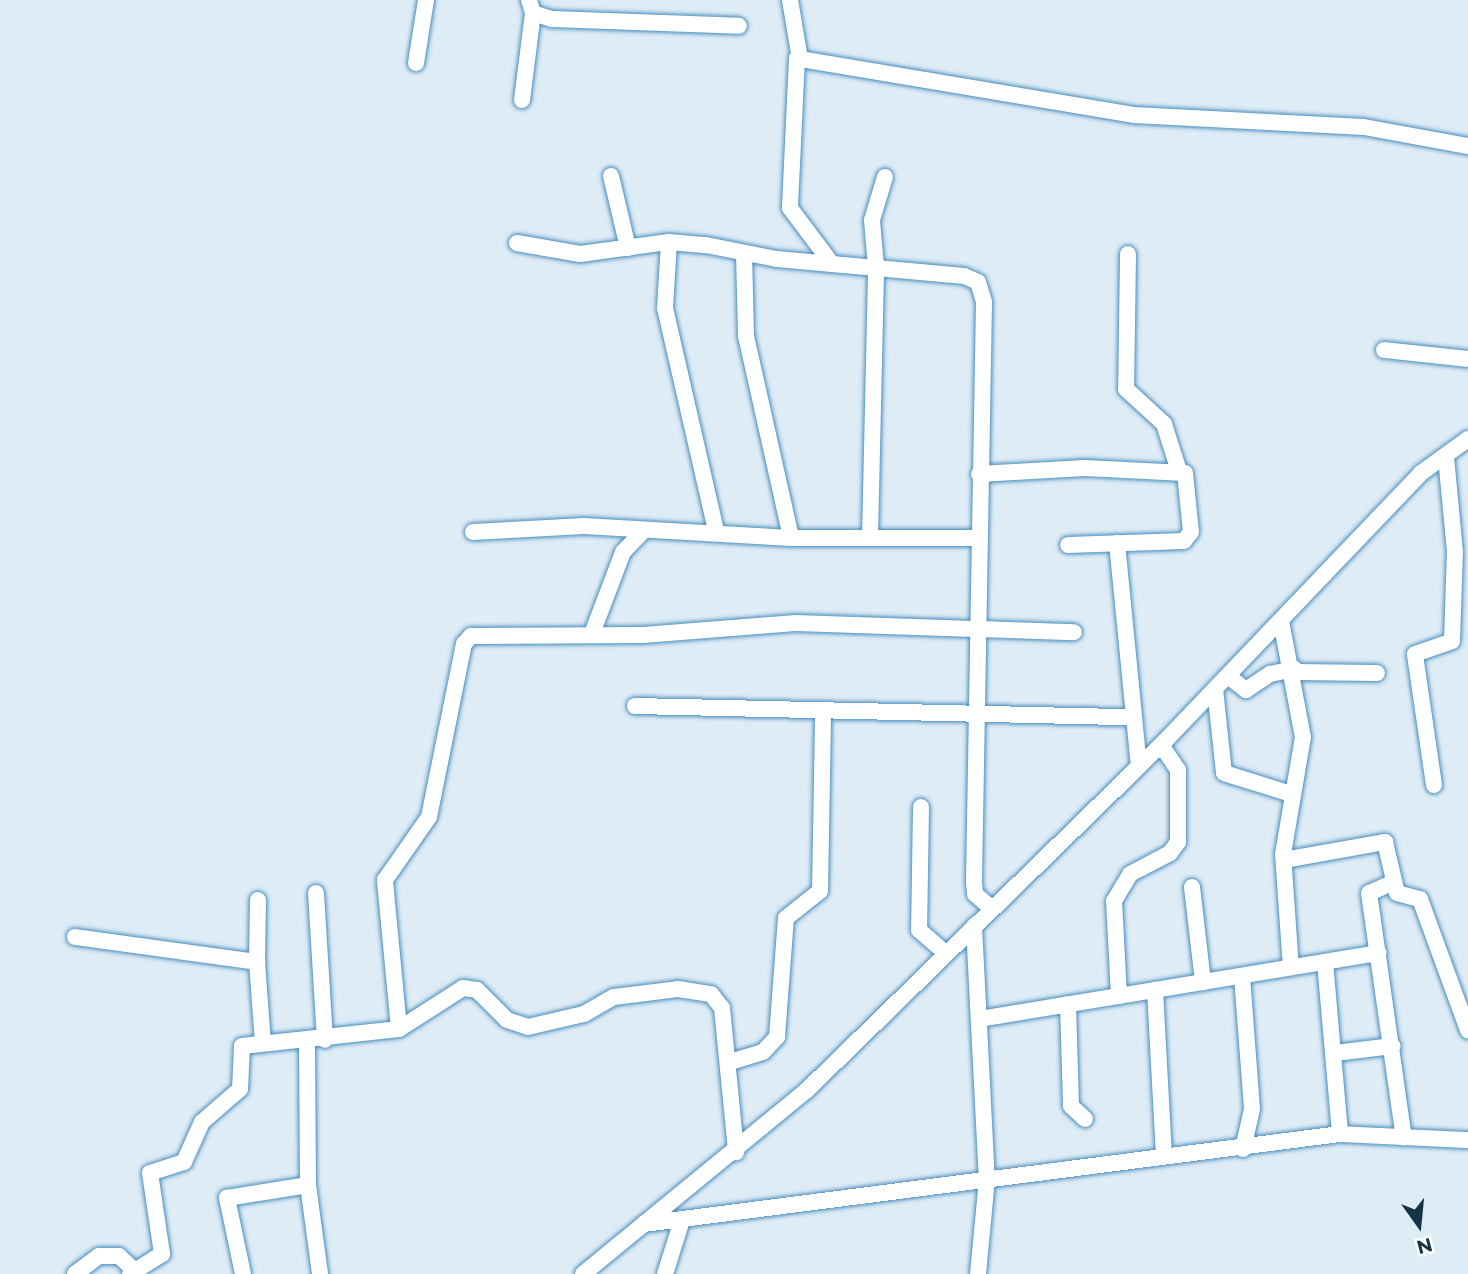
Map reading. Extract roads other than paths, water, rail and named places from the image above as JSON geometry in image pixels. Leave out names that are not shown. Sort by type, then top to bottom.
[{"type":"street","points":[[416,64],[426,0]]},
{"type":"street","points":[[790,0],[797,58],[790,208],[832,264]]},
{"type":"street","points":[[523,100],[531,6],[738,26]]},
{"type":"street","points":[[797,58],[1134,115],[1364,127],[1468,146]]},
{"type":"street","points":[[611,176],[628,248]]},
{"type":"street","points":[[870,538],[876,267],[872,220],[885,177]]},
{"type":"street","points":[[669,242],[662,277],[665,308],[716,531]]},
{"type":"street","points":[[517,243],[580,254],[669,242],[832,264],[964,275],[982,290],[974,882],[975,894],[992,908]]},
{"type":"street","points":[[744,253],[746,335],[791,538]]},
{"type":"street","points":[[1068,545],[1180,543],[1189,536],[1189,491],[1178,468],[1164,424],[1126,389],[1128,254]]},
{"type":"street","points":[[1384,349],[1468,359]]},
{"type":"street","points":[[583,1274],[736,1152],[1161,745],[1422,473],[1468,439]]},
{"type":"street","points":[[1446,457],[1455,552],[1449,646]]},
{"type":"street","points":[[979,474],[1178,468]]},
{"type":"street","points":[[473,532],[584,526],[643,531],[716,531],[791,538],[977,538]]},
{"type":"street","points":[[593,631],[623,552],[643,531]]},
{"type":"street","points":[[1117,543],[1139,766]]},
{"type":"street","points":[[1281,621],[1294,670],[1303,737],[1291,794],[1284,860],[1291,967]]},
{"type":"street","points":[[399,1029],[386,880],[429,817],[464,644],[477,634],[593,631],[643,635],[796,623],[1074,632]]},
{"type":"street","points":[[1434,785],[1415,654],[1468,644]]},
{"type":"street","points":[[1228,676],[1246,690],[1270,674],[1294,670],[1377,673]]},
{"type":"street","points":[[1215,689],[1224,774],[1291,794]]},
{"type":"street","points":[[635,706],[823,714],[1134,717]]},
{"type":"street","points":[[730,1062],[762,1052],[777,1037],[786,918],[820,891],[823,714]]},
{"type":"street","points":[[1119,996],[1114,901],[1130,874],[1170,853],[1178,842],[1178,771],[1161,745]]},
{"type":"street","points":[[921,807],[919,930],[945,954]]},
{"type":"street","points":[[1284,860],[1383,841],[1399,895],[1420,899],[1468,1030]]},
{"type":"street","points":[[1394,882],[1369,893],[1393,1046],[1404,1138]]},
{"type":"street","points":[[1192,887],[1203,982]]},
{"type":"street","points":[[316,894],[325,1040]]},
{"type":"street","points":[[258,900],[257,962],[263,1042]]},
{"type":"street","points":[[974,926],[988,1179],[978,1274]]},
{"type":"street","points":[[75,937],[257,962]]},
{"type":"street","points":[[979,1019],[1379,953]]},
{"type":"street","points":[[1325,962],[1340,1133]]},
{"type":"street","points":[[1242,975],[1252,1109],[1243,1149]]},
{"type":"street","points":[[75,1274],[99,1256],[119,1256],[131,1271],[162,1254],[150,1173],[186,1159],[202,1122],[240,1089],[239,1049],[263,1042],[307,1043],[399,1029],[463,989],[478,990],[507,1020],[528,1027],[584,1014],[614,997],[702,990],[722,1008],[730,1062],[736,1152]]},
{"type":"street","points":[[1155,990],[1164,1155]]},
{"type":"street","points":[[1068,1004],[1071,1106],[1085,1119]]},
{"type":"street","points":[[307,1043],[308,1185],[320,1274]]},
{"type":"street","points":[[1335,1053],[1393,1046]]},
{"type":"street","points":[[644,1224],[1164,1155],[1243,1149],[1340,1133],[1468,1140]]},
{"type":"street","points":[[243,1274],[227,1198],[308,1185]]},
{"type":"street","points":[[665,1274],[682,1220]]}]
